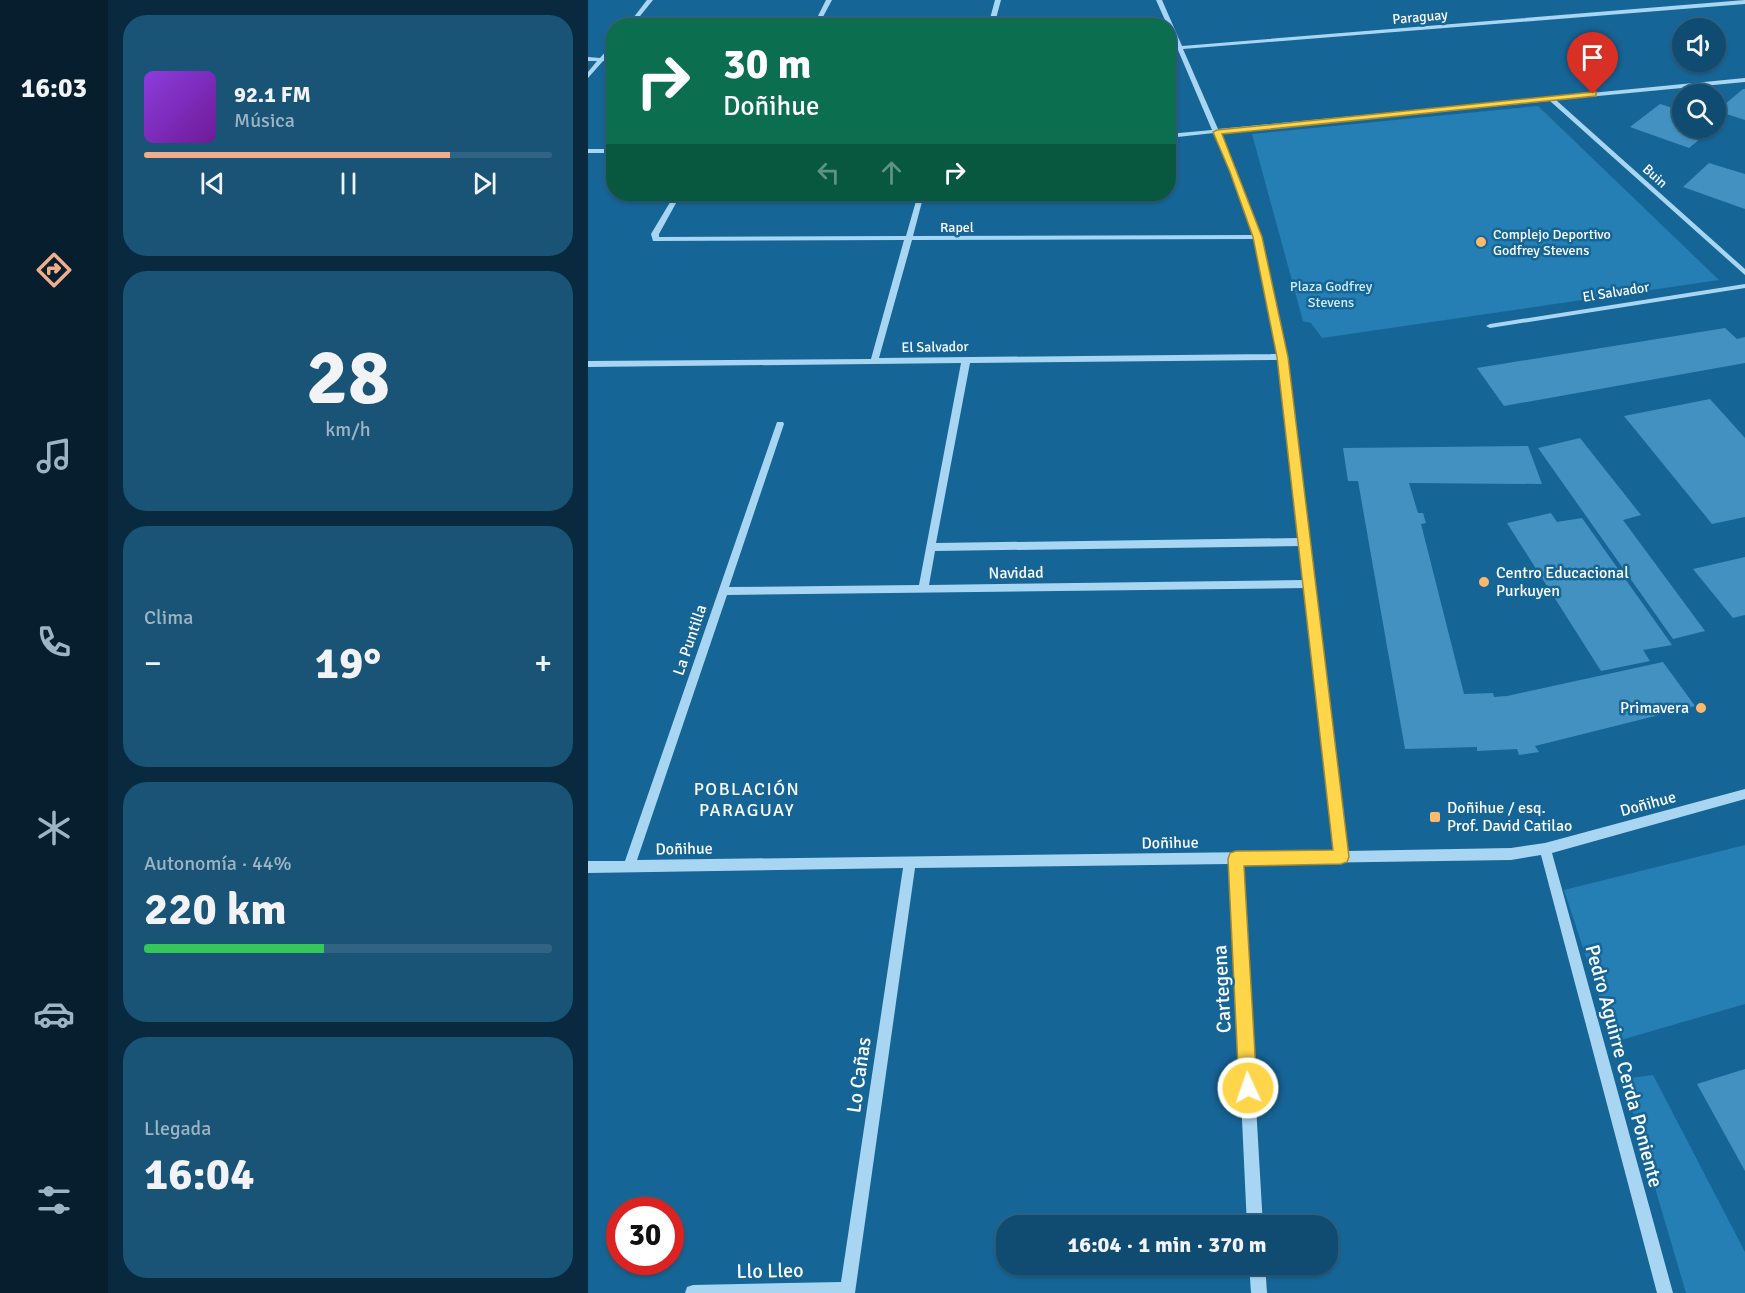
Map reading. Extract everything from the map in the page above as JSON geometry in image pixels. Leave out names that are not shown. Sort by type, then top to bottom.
[{"type":"street","points":[[635,18],[650,0]]},
{"type":"street","points":[[819,18],[829,0]]},
{"type":"street","points":[[993,18],[998,0]]},
{"type":"street","points":[[1159,0],[1167,18]]},
{"type":"street","name":"Paraguay","points":[[1176,48],[1745,2]]},
{"type":"street","points":[[1176,39],[1234,172],[1258,237],[1282,357],[1341,857]]},
{"type":"street","points":[[588,76],[606,54]]},
{"type":"street","points":[[588,59],[606,60]]},
{"type":"street","points":[[1176,135],[1745,80]]},
{"type":"street","name":"Buin","points":[[1550,98],[1745,273]]},
{"type":"street","points":[[588,151],[606,151]]},
{"type":"street","name":"Rapel","points":[[674,201],[655,234],[656,239],[1258,237]]},
{"type":"street","points":[[874,361],[919,201]]},
{"type":"street","name":"El Salvador","points":[[1490,326],[1745,286]]},
{"type":"street","name":"El Salvador","points":[[588,364],[1282,357]]},
{"type":"street","points":[[923,589],[966,360]]},
{"type":"street","name":"La Puntilla","points":[[629,866],[780,424]]},
{"type":"street","name":"Navidad","points":[[931,546],[1304,542]]},
{"type":"street","name":"Navidad","points":[[722,591],[1309,584]]},
{"type":"street","name":"Doñihue","points":[[588,867],[1511,854],[1545,849],[1745,794]]},
{"type":"street","name":"Pedro Aguirre Cerda Poniente","points":[[1545,849],[1665,1293]]},
{"type":"street","name":"Cartegena","points":[[1236,859],[1254,1215]]},
{"type":"street","name":"Lo Cañas","points":[[847,1292],[910,862]]},
{"type":"street","points":[[1258,1275],[1259,1293]]},
{"type":"street","name":"Llo Lleo","points":[[693,1293],[847,1292]]},
{"type":"green space","name":"Complejo Deportivo Godfrey Stevens","points":[[1538,106],[1719,280],[1322,338],[1311,323],[1303,321],[1252,134]]},
{"type":"green space","points":[[1745,845],[1745,1004],[1614,1042],[1564,890]]},
{"type":"green space","points":[[1653,1075],[1745,1252],[1745,1293],[1686,1293],[1623,1079]]},
{"type":"building","points":[[1745,89],[1745,120],[1726,114],[1726,103]]},
{"type":"building","points":[[1660,104],[1672,108],[1672,138],[1701,138],[1689,148],[1630,127]]},
{"type":"building","points":[[1709,163],[1745,174],[1745,209],[1683,187]]},
{"type":"building","points":[[1725,328],[1737,339],[1745,337],[1745,363],[1504,406],[1477,368]]},
{"type":"building","points":[[1710,399],[1745,438],[1745,517],[1712,524],[1624,416]]},
{"type":"building","points":[[1580,438],[1641,515],[1623,520],[1705,631],[1673,639],[1538,448]]},
{"type":"building","points":[[1528,446],[1542,484],[1409,483],[1418,513],[1423,513],[1426,523],[1421,524],[1464,694],[1493,693],[1494,697],[1507,696],[1663,662],[1695,706],[1535,746],[1539,752],[1519,755],[1517,749],[1477,751],[1477,747],[1405,749],[1358,481],[1348,481],[1343,448]]},
{"type":"building","points":[[1551,513],[1557,522],[1582,518],[1672,645],[1643,650],[1650,661],[1601,671],[1507,523]]},
{"type":"building","points":[[1745,557],[1745,615],[1733,618],[1693,569]]},
{"type":"building","points":[[1745,1069],[1745,1171],[1697,1084]]},
{"type":"place","name":"Complejo Deportivo Godfrey Stevens","points":[[1481,242]]},
{"type":"place","name":"Centro Educacional Purkuyen","points":[[1484,582]]},
{"type":"place","name":"Primavera","points":[[1701,708]]},
{"type":"place","name":"Doñihue / esq. Prof. David Catilao","points":[[1435,817]]},
{"type":"district","name":"POBLACIÓN PARAGUAY","points":[[747,799]]},
{"type":"route","points":[[1248,1088],[1236,859],[1341,857],[1282,357],[1258,237],[1217,132],[1593,94]]},
{"type":"park label","name":"Plaza Godfrey Stevens","points":[[1331,294]]}]
